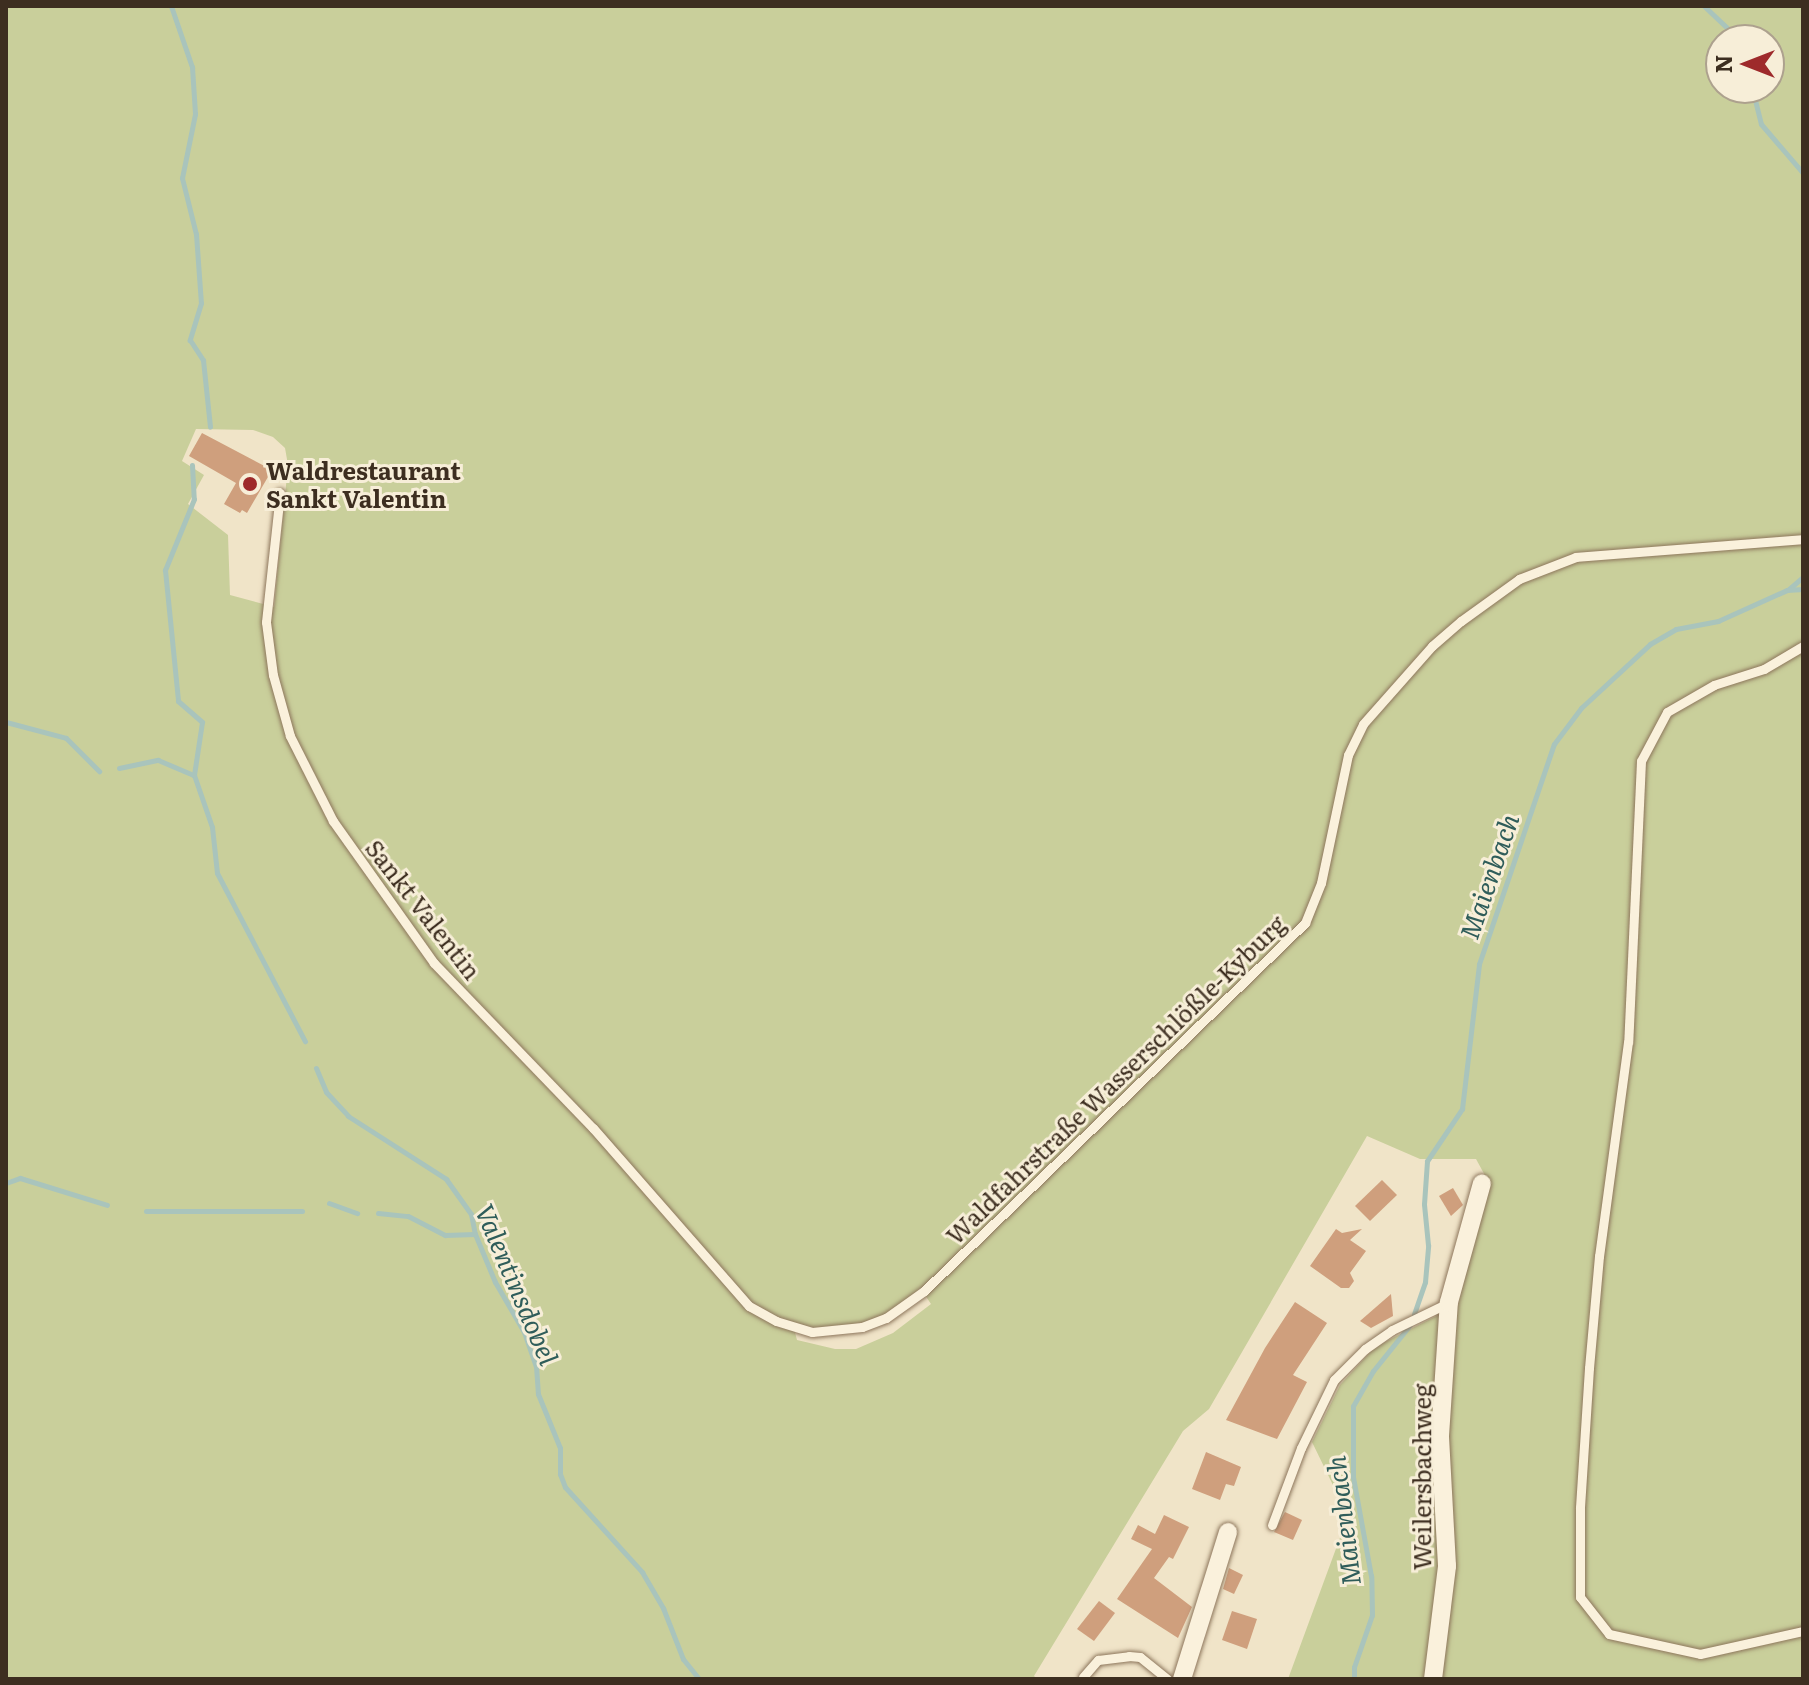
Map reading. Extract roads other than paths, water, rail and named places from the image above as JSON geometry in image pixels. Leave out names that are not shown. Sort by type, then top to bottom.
[{"type":"street","name":"Weilersbachweg","points":[[1433,1679],[1447,1566],[1440,1436],[1449,1302],[1482,1183]]},
{"type":"street","points":[[1182,1679],[1228,1532]]},
{"type":"lane","name":"Sankt Valentin","points":[[280,493],[266,622],[273,675],[290,736],[333,821],[434,963],[593,1128],[749,1306]]},
{"type":"lane","name":"Waldfahrstraße Wasserschlößle-Kyburg","points":[[749,1306],[776,1321],[812,1332],[862,1327],[886,1318],[924,1291],[973,1247],[1305,923],[1327,860],[1348,755],[1363,724],[1432,646],[1508,587],[1519,579],[1576,557],[1803,539]]},
{"type":"lane","points":[[1803,646],[1764,669],[1714,685],[1667,712],[1641,761],[1628,1042],[1599,1256],[1589,1368],[1580,1508],[1580,1597],[1609,1634],[1700,1654],[1803,1631]]},
{"type":"lane","points":[[1272,1525],[1301,1448],[1334,1380],[1383,1336],[1449,1302]]},
{"type":"lane","points":[[1083,1677],[1098,1660],[1129,1656],[1140,1657],[1167,1679]]},
{"type":"waterway","name":"Valentinsdobel","points":[[171,6],[192,67],[195,114],[182,178],[196,234],[201,303],[190,340],[203,360],[210,427]]},
{"type":"waterway","points":[[1704,6],[1723,24]]},
{"type":"waterway","points":[[1756,104],[1761,124],[1803,173]]},
{"type":"waterway","name":"Valentinsdobel","points":[[192,465],[194,499],[165,570],[178,701],[202,722],[194,775],[212,827],[217,873],[305,1041]]},
{"type":"waterway","points":[[1789,589],[1803,577]]},
{"type":"waterway","name":"Maienbach","points":[[1414,1314],[1425,1282],[1427,1161],[1462,1109],[1479,964],[1554,744],[1581,708],[1650,644],[1676,629],[1718,621],[1787,590],[1803,589]]},
{"type":"waterway","points":[[6,722],[66,738],[99,771]]},
{"type":"waterway","points":[[119,768],[158,760],[194,775]]},
{"type":"waterway","name":"Valentinsdobel","points":[[316,1068],[326,1092],[348,1116],[446,1179],[471,1214],[475,1234],[495,1282],[524,1332],[536,1366],[538,1394],[560,1448],[560,1474],[565,1487],[642,1572],[663,1608],[683,1659],[699,1679]]},
{"type":"waterway","points":[[6,1183],[20,1178],[107,1205]]},
{"type":"waterway","points":[[329,1203],[357,1213]]},
{"type":"waterway","points":[[146,1211],[302,1211]]},
{"type":"waterway","points":[[378,1213],[408,1216],[445,1235],[475,1234]]},
{"type":"waterway","name":"Maienbach","points":[[1354,1679],[1354,1667],[1372,1615],[1371,1576],[1353,1477],[1353,1406],[1373,1371],[1410,1325]]},
{"type":"place","name":"Waldrestaurant Sankt Valentin","points":[[250,484]]}]
